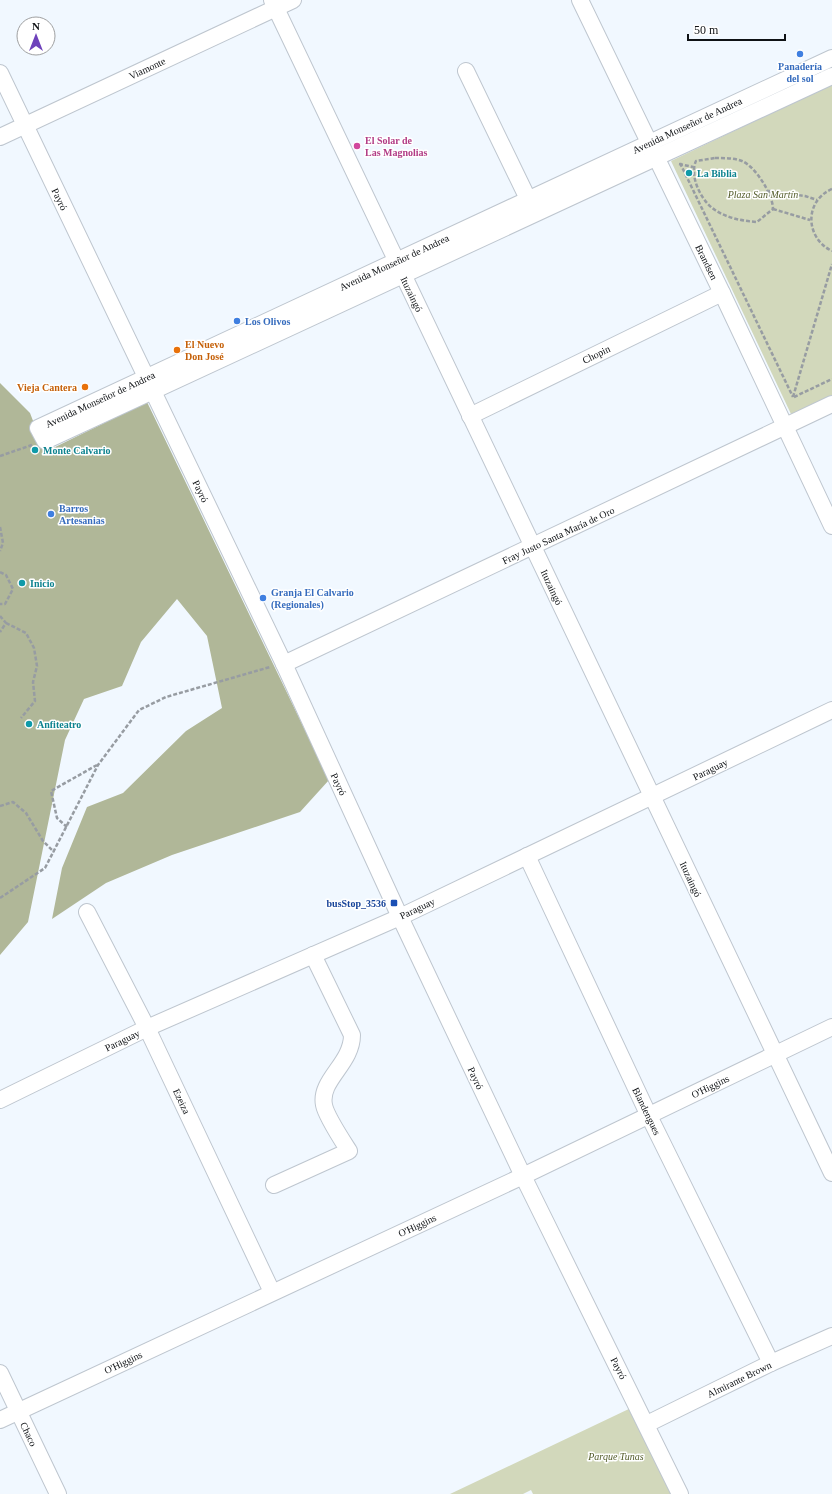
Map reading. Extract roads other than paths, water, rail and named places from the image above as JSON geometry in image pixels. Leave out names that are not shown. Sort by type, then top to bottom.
[{"type":"street","name":"Viamonte","points":[[0,137],[274,4],[293,0]]},
{"type":"street","name":"Brandsen","points":[[580,0],[786,426],[832,526]]},
{"type":"street","name":"Ituzaingó","points":[[274,4],[774,1055],[832,1173]]},
{"type":"street","name":"Avenida Monseñor de Andrea","points":[[399,268],[528,199],[832,58]]},
{"type":"street","points":[[466,71],[528,199]]},
{"type":"street","name":"Payró","points":[[0,73],[284,664],[400,917],[523,1176],[647,1424],[680,1494]]},
{"type":"street","name":"Avenida Monseñor de Andrea","points":[[45,441],[38,428],[149,385],[399,268],[656,158],[832,76]]},
{"type":"street","name":"Chopin","points":[[470,416],[722,293]]},
{"type":"street","name":"Fray Justo Santa María de Oro","points":[[284,664],[832,404]]},
{"type":"street","name":"Paraguay","points":[[0,1100],[147,1028],[400,917],[832,710]]},
{"type":"street","name":"Blandengues","points":[[527,856],[649,1116],[771,1363]]},
{"type":"street","name":"Ezeiza","points":[[87,912],[147,1028],[272,1292]]},
{"type":"street","points":[[274,1185],[349,1151],[324,1105],[324,1089],[348,1056],[352,1046],[352,1035],[313,955]]},
{"type":"street","name":"O'Higgins","points":[[0,1420],[523,1176],[832,1027]]},
{"type":"street","name":"Almirante Brown","points":[[647,1424],[771,1363],[832,1336]]},
{"type":"street","name":"Chaco","points":[[0,1373],[58,1494]]},
{"type":"place","name":"Panadería del sol","points":[[800,54]]},
{"type":"place","name":"El Solar de Las Magnolias","points":[[357,146]]},
{"type":"place","name":"La Biblia","points":[[689,173]]},
{"type":"place","name":"Los Olivos","points":[[237,321]]},
{"type":"place","name":"El Nuevo Don José","points":[[177,350]]},
{"type":"place","name":"Vieja Cantera","points":[[85,387]]},
{"type":"place","name":"Monte Calvario","points":[[35,450]]},
{"type":"place","name":"Barros Artesanias","points":[[51,514]]},
{"type":"place","name":"Inicio","points":[[22,583]]},
{"type":"place","name":"Granja El Calvario (Regionales)","points":[[263,598]]},
{"type":"place","name":"Anfiteatro","points":[[29,724]]},
{"type":"place","name":"busStop_3536","points":[[394,903]]},
{"type":"park label","name":"Plaza San Martín","points":[[763,194]]},
{"type":"park label","name":"Parque Tunas","points":[[616,1456]]}]
